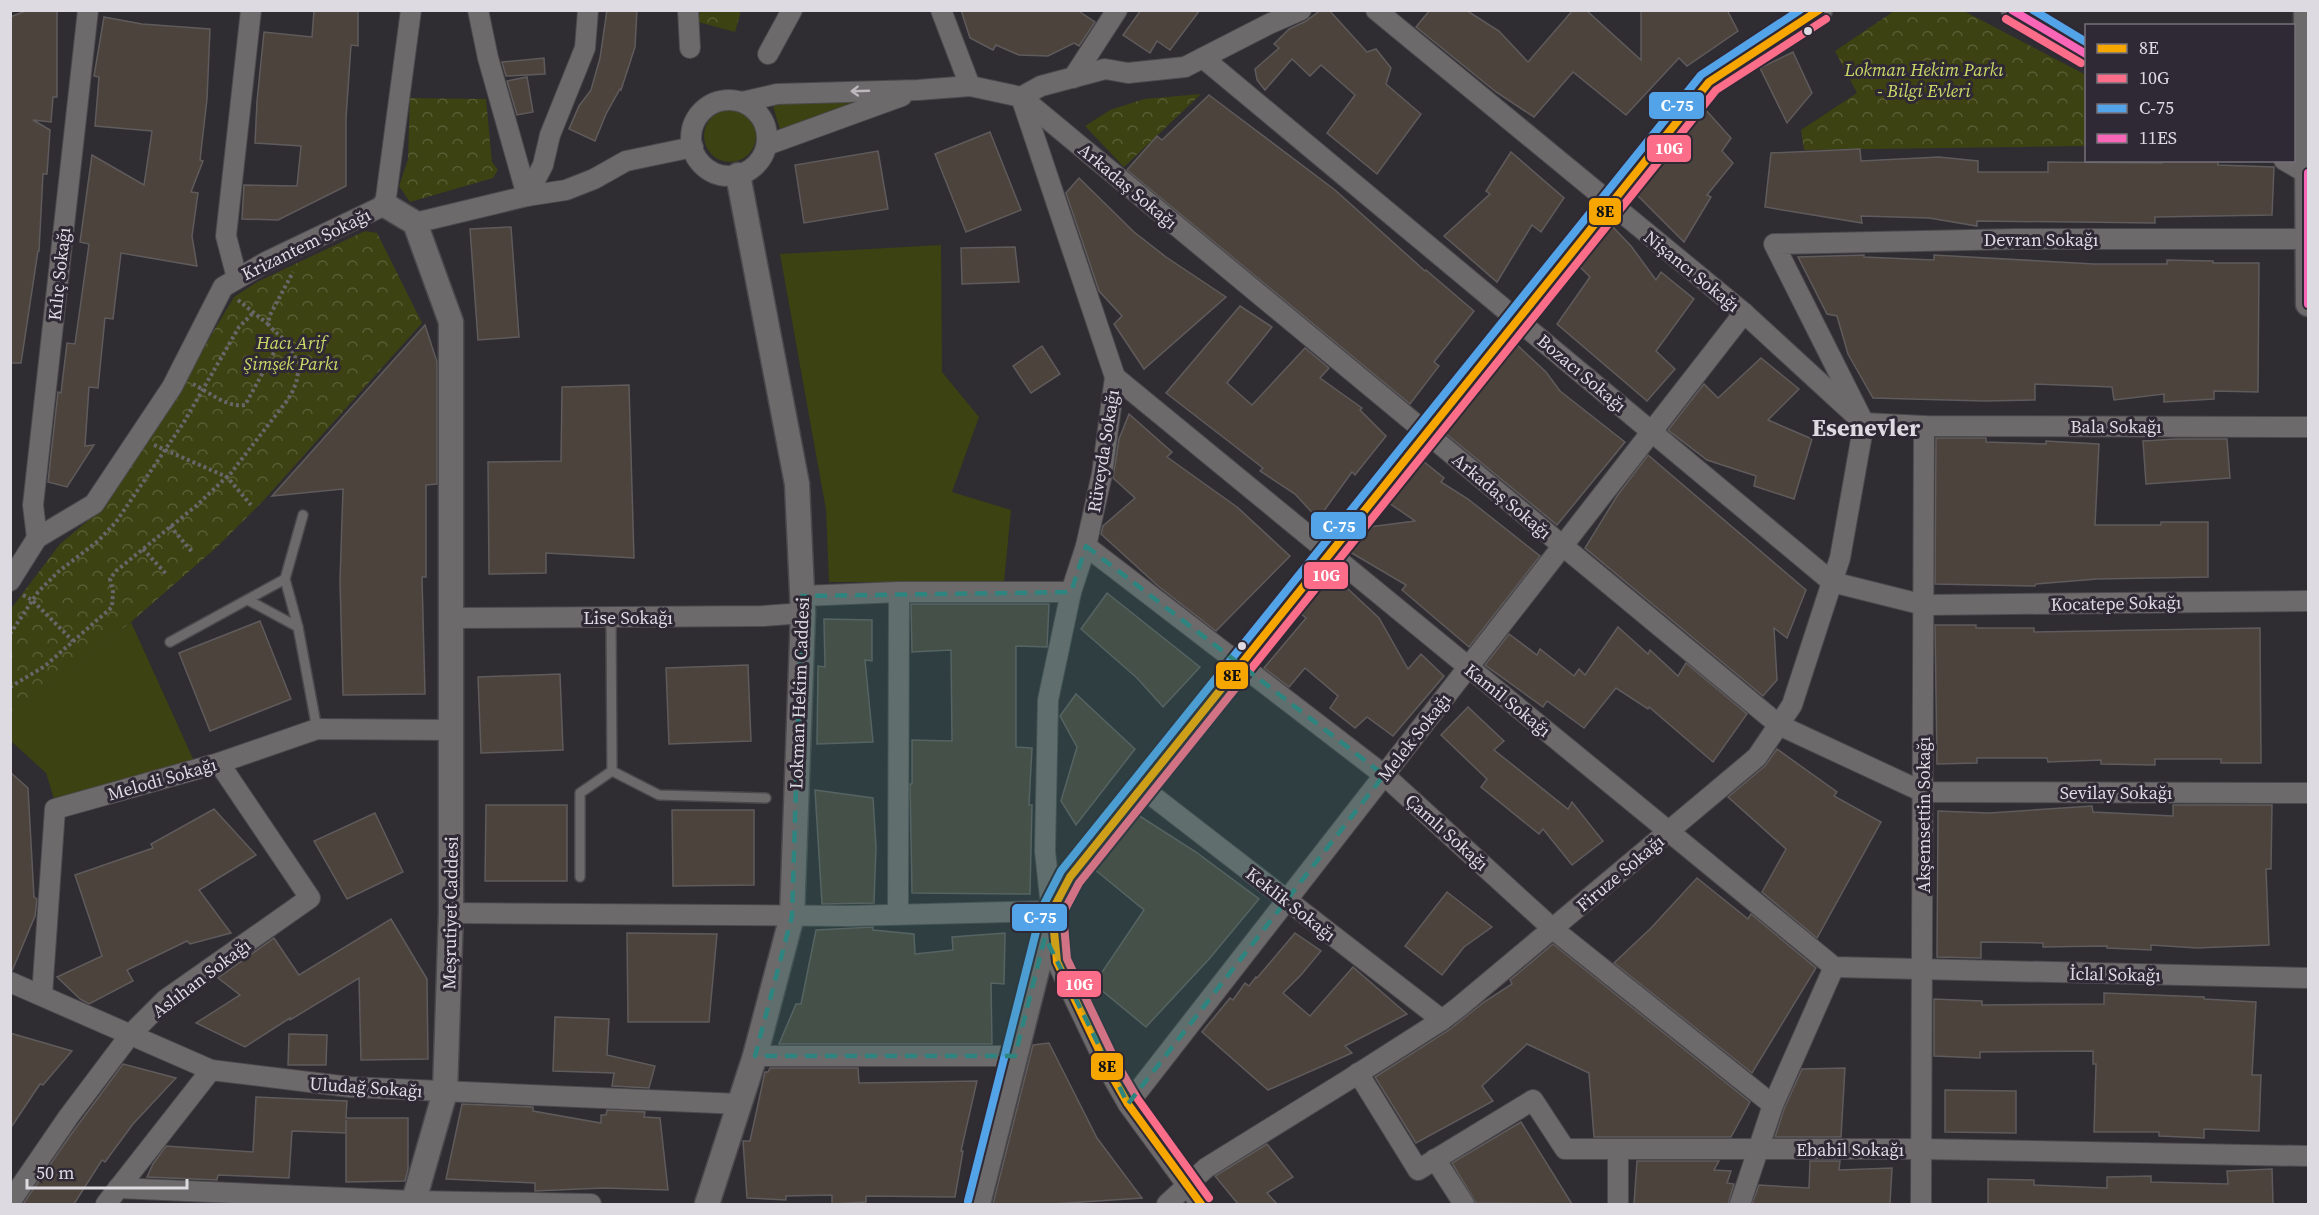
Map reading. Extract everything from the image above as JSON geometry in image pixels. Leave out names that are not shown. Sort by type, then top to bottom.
[{"type":"street","name":"Kılıç Sokağı","points":[[37,538],[33,505],[88,10]]},
{"type":"street","points":[[230,283],[226,236],[251,10]]},
{"type":"street","name":"Krizantem Sokağı","points":[[10,581],[37,538],[94,504],[172,387],[230,283],[297,247],[385,205],[411,10]]},
{"type":"street","points":[[477,10],[526,196]]},
{"type":"street","points":[[526,196],[543,165],[550,135],[585,48],[588,10]]},
{"type":"street","points":[[688,10],[690,48]]},
{"type":"street","points":[[768,54],[792,10]]},
{"type":"street","points":[[941,10],[970,86]]},
{"type":"street","points":[[1073,78],[1117,10]]},
{"type":"street","points":[[742,102],[759,114],[765,124],[766,145],[756,164],[738,175],[716,173],[699,161],[693,147],[692,130],[702,111],[720,100],[742,102],[777,94],[918,90],[970,86],[1021,97],[1041,86],[1105,69],[1128,73],[1185,67],[1301,10]]},
{"type":"street","name":"Nişancı Sokağı","points":[[1376,10],[1744,313],[1864,423]]},
{"type":"street","points":[[978,1204],[1052,911],[1070,876],[1709,82],[1820,10]]},
{"type":"street","points":[[2012,10],[2085,53]]},
{"type":"street","points":[[2306,10],[2303,73],[2308,174],[2308,304]]},
{"type":"street","name":"Bozacı Sokağı","points":[[1203,58],[1832,582],[1924,605]]},
{"type":"street","points":[[766,145],[918,90]]},
{"type":"street","name":"Rüveyda Sokağı","points":[[1021,97],[1115,377],[1102,474],[1086,546],[1071,592],[1048,700],[1045,851],[1057,962],[1108,1069],[1128,1104],[1201,1204]]},
{"type":"street","name":"Arkadaş Sokağı","points":[[1021,97],[1779,725],[1923,792]]},
{"type":"street","points":[[385,205],[415,223],[526,196],[566,190],[594,179],[626,161],[693,147]]},
{"type":"street","points":[[2287,162],[2308,174]]},
{"type":"street","name":"Lokman Hekim Caddesi","points":[[707,1204],[755,1056],[792,916],[803,605],[798,484],[738,175]]},
{"type":"street","name":"Meşrutiyet Caddesi","points":[[413,1203],[445,1092],[451,913],[452,730],[451,322],[415,223]]},
{"type":"street","name":"Devran Sokağı","points":[[1864,423],[1774,244],[2017,239],[2308,239]]},
{"type":"street","name":"Melek Sokağı","points":[[1128,1104],[1744,313]]},
{"type":"street","name":"Kamil Sokağı","points":[[1115,377],[1834,967]]},
{"type":"street","points":[[1864,423],[1924,426]]},
{"type":"street","name":"Firuze Sokağı","points":[[1167,1204],[1206,1168],[1442,1020],[1757,757],[1792,705],[1840,558],[1864,423]]},
{"type":"street","name":"Bala Sokağı","points":[[1924,426],[2308,427]]},
{"type":"street","name":"Akşemsettin Sokağı","points":[[1921,1204],[1924,426]]},
{"type":"street","name":"Çamlı Sokağı","points":[[1086,546],[1384,775],[1553,929],[1773,1105]]},
{"type":"street","points":[[898,914],[899,592]]},
{"type":"street","name":"Lise Sokağı","points":[[452,618],[763,616],[803,605],[899,592],[1071,592]]},
{"type":"street","name":"Kocatepe Sokağı","points":[[1924,605],[2308,601]]},
{"type":"street","name":"Melodi Sokağı","points":[[42,995],[55,809],[219,763],[317,729],[452,730]]},
{"type":"street","name":"Aslıhan Sokağı","points":[[10,1202],[69,1116],[130,1035],[165,1000],[309,898],[219,763]]},
{"type":"street","name":"Keklik Sokağı","points":[[1141,787],[1442,1020]]},
{"type":"street","name":"Sevilay Sokağı","points":[[1923,792],[2308,793]]},
{"type":"street","points":[[451,913],[792,916],[1052,911]]},
{"type":"street","points":[[1740,1204],[1773,1105],[1834,967],[1922,970]]},
{"type":"street","name":"İclal Sokağı","points":[[1922,970],[2308,978]]},
{"type":"street","name":"Uludağ Sokağı","points":[[10,982],[210,1070],[350,1088],[740,1104]]},
{"type":"street","points":[[755,1056],[1015,1056]]},
{"type":"street","points":[[106,1204],[210,1070]]},
{"type":"street","points":[[1358,1073],[1418,1170],[1435,1159],[1464,1204]]},
{"type":"street","name":"Ebabil Sokağı","points":[[1435,1159],[1533,1100],[1564,1149],[1922,1149],[2308,1156]]},
{"type":"street","points":[[1618,1150],[1618,1204]]},
{"type":"street","points":[[118,1188],[413,1203],[591,1204]]},
{"type":"lane","points":[[303,515],[285,579],[298,627],[317,729]]},
{"type":"lane","points":[[170,642],[285,579]]},
{"type":"lane","points":[[248,600],[298,627]]},
{"type":"lane","points":[[611,617],[612,771]]},
{"type":"lane","points":[[612,771],[659,795],[766,798]]},
{"type":"lane","points":[[580,877],[580,793],[612,771]]},
{"type":"path","points":[[268,324],[270,315],[296,266],[297,247]]},
{"type":"path","points":[[10,687],[45,666],[112,606],[113,592],[110,579],[227,477],[286,402],[296,385],[299,374],[294,354],[230,283]]},
{"type":"path","points":[[203,389],[228,403],[237,406],[245,405],[282,338]]},
{"type":"path","points":[[165,452],[227,477],[251,505]]},
{"type":"path","points":[[170,526],[193,553]]},
{"type":"path","points":[[143,549],[166,575]]},
{"type":"path","points":[[32,600],[73,641]]},
{"type":"highlighted area","points":[[1086,546],[1384,775],[1128,1104],[1045,937],[1015,1056],[755,1056],[792,916],[802,596],[1071,592]]},
{"type":"green space","points":[[700,11],[741,11],[735,32],[698,22]]},
{"type":"green space","name":"Lokman Hekim Parkı - Bilgi Evleri","points":[[1894,11],[1964,11],[2085,74],[2085,146],[1804,150],[1801,130],[1857,93],[1835,51]]},
{"type":"green space","points":[[1201,94],[1124,167],[1085,126],[1110,110],[1144,99]]},
{"type":"green space","points":[[410,98],[486,99],[492,162],[498,170],[493,178],[410,202],[399,186],[408,159]]},
{"type":"green space","points":[[867,99],[780,130],[773,106],[786,102]]},
{"type":"green space","points":[[730,110],[740,112],[748,118],[754,126],[756,136],[754,146],[748,154],[740,160],[730,162],[720,160],[712,154],[706,146],[704,136],[706,126],[712,118],[720,112]]},
{"type":"green space","name":"Hacı Arif Şimşek Parkı","points":[[365,231],[377,233],[422,323],[263,501],[217,547],[131,622],[11,719],[10,610],[60,544],[103,508],[165,412],[234,297],[257,282]]},
{"type":"green space","points":[[941,245],[942,372],[979,417],[952,492],[1011,510],[1004,582],[829,582],[826,510],[780,254]]},
{"type":"green space","points":[[131,622],[194,761],[56,805],[46,773],[11,741],[10,719]]},
{"type":"building","points":[[28,10],[57,10],[57,97],[53,97],[51,122],[33,120],[50,130],[47,174],[43,174],[39,251],[21,363],[10,363],[10,17]]},
{"type":"building","points":[[314,10],[358,10],[358,46],[351,45],[346,118],[346,186],[278,220],[242,219],[244,185],[297,186],[301,146],[255,143],[257,101],[264,32],[312,37]]},
{"type":"building","points":[[607,10],[637,10],[635,47],[621,90],[606,114],[595,141],[569,129],[579,106],[591,90],[600,58]]},
{"type":"building","points":[[961,10],[1077,10],[1095,22],[1079,46],[1074,43],[1048,56],[1019,55],[996,45],[993,50],[970,38]]},
{"type":"building","points":[[1141,10],[1200,10],[1170,50],[1157,41],[1150,53],[1123,35]]},
{"type":"building","points":[[1321,10],[1329,10],[1367,52],[1376,49],[1391,68],[1386,84],[1421,114],[1377,174],[1327,133],[1355,95],[1321,65],[1310,76],[1292,59],[1265,90],[1257,80],[1255,69],[1279,48],[1274,44],[1289,29],[1306,21]]},
{"type":"building","points":[[1430,10],[1466,10],[1499,31],[1528,62],[1573,10],[1586,10],[1641,60],[1641,10],[1727,10],[1738,31],[1687,66],[1679,58],[1626,115],[1573,72],[1534,117],[1496,92],[1416,27]]},
{"type":"building","points":[[104,17],[142,24],[210,29],[207,99],[200,160],[203,161],[191,192],[198,193],[192,236],[197,266],[121,253],[113,319],[105,318],[98,388],[89,387],[85,446],[94,445],[67,487],[48,482],[58,392],[61,393],[67,343],[75,344],[89,244],[80,242],[92,155],[144,185],[152,131],[95,126],[99,77],[94,76]]},
{"type":"building","points":[[1793,52],[1812,93],[1787,123],[1760,68]]},
{"type":"building","points":[[544,58],[545,74],[506,76],[502,62]]},
{"type":"building","points":[[527,77],[533,112],[517,115],[507,81]]},
{"type":"building","points":[[1209,95],[1335,190],[1425,271],[1474,311],[1434,362],[1439,366],[1410,404],[1127,170],[1157,136],[1162,140]]},
{"type":"building","points":[[1705,109],[1731,138],[1722,151],[1733,163],[1707,195],[1711,197],[1684,242],[1637,195]]},
{"type":"building","points":[[990,132],[1021,210],[966,232],[935,154]]},
{"type":"building","points":[[1860,149],[1861,161],[1939,157],[1978,161],[1978,172],[2048,172],[2048,162],[2218,162],[2218,165],[2274,167],[2272,215],[2155,217],[2155,223],[1977,221],[1977,226],[1929,218],[1861,216],[1862,223],[1765,207],[1771,153]]},
{"type":"building","points":[[878,151],[888,209],[804,223],[795,165]]},
{"type":"building","points":[[1511,152],[1564,198],[1541,232],[1532,225],[1497,282],[1444,236],[1490,194],[1486,191]]},
{"type":"building","points":[[1079,178],[1134,232],[1166,257],[1226,297],[1144,369],[1114,324],[1122,316],[1099,291],[1066,193]]},
{"type":"building","points":[[1612,226],[1631,246],[1656,280],[1661,272],[1694,299],[1656,351],[1675,369],[1647,401],[1557,324],[1590,277],[1579,266]]},
{"type":"building","points":[[511,227],[519,337],[478,340],[470,229]]},
{"type":"building","points":[[1015,247],[1019,282],[962,284],[961,248]]},
{"type":"building","points":[[1864,255],[1864,257],[1934,260],[1934,255],[2094,264],[2167,264],[2167,260],[2259,263],[2258,392],[2214,391],[2214,399],[2164,402],[2164,394],[2114,400],[2112,387],[2035,384],[2035,400],[1873,398],[1848,354],[1837,316],[1827,314],[1798,257]]},
{"type":"building","points":[[1240,306],[1272,327],[1227,383],[1252,405],[1305,348],[1329,368],[1320,378],[1362,408],[1360,410],[1386,436],[1355,475],[1352,472],[1318,519],[1295,494],[1260,471],[1263,468],[1166,393]]},
{"type":"building","points":[[425,325],[437,362],[437,484],[426,485],[426,577],[422,577],[425,694],[343,695],[340,581],[343,489],[272,496]]},
{"type":"building","points":[[1516,344],[1546,372],[1560,391],[1625,442],[1557,525],[1445,433]]},
{"type":"building","points":[[1042,346],[1060,374],[1031,393],[1013,366]]},
{"type":"building","points":[[1761,358],[1799,389],[1768,420],[1812,439],[1794,499],[1754,486],[1756,476],[1707,460],[1668,430],[1704,384],[1718,398]]},
{"type":"building","points":[[629,385],[634,558],[546,553],[546,573],[489,574],[488,462],[561,461],[562,387]]},
{"type":"building","points":[[1129,414],[1172,452],[1167,457],[1237,507],[1290,556],[1216,631],[1158,586],[1101,534],[1103,526],[1135,498],[1113,478],[1119,439]]},
{"type":"building","points":[[1936,438],[1986,438],[1986,442],[2046,444],[2046,441],[2099,444],[2095,525],[2208,522],[2208,577],[2097,579],[2036,584],[2035,586],[1935,584]]},
{"type":"building","points":[[2227,439],[2230,478],[2146,484],[2143,441]]},
{"type":"building","points":[[1648,455],[1806,590],[1787,638],[1774,628],[1777,680],[1763,696],[1585,548],[1617,496]]},
{"type":"building","points":[[1423,461],[1444,478],[1441,482],[1468,499],[1540,556],[1469,647],[1402,590],[1406,585],[1350,552],[1369,527],[1415,521],[1389,503]]},
{"type":"building","points":[[1332,574],[1379,618],[1408,669],[1421,654],[1444,676],[1393,736],[1367,717],[1355,728],[1330,708],[1338,696],[1305,668],[1289,687],[1264,668],[1306,618],[1300,613]]},
{"type":"building","points":[[1107,593],[1200,667],[1163,707],[1137,678],[1081,629]]},
{"type":"building","points":[[911,604],[1049,604],[1047,647],[1016,646],[1016,747],[1032,748],[1029,805],[1032,805],[1030,894],[912,893],[910,784],[912,784],[912,740],[952,741],[951,650],[912,652]]},
{"type":"building","points":[[824,619],[872,620],[872,661],[865,660],[873,742],[817,744],[818,666],[825,667]]},
{"type":"building","points":[[260,621],[291,699],[210,731],[179,653]]},
{"type":"building","points":[[1935,625],[2034,628],[2034,632],[2260,628],[2261,763],[2221,763],[2221,759],[2155,759],[2155,765],[2101,764],[2101,760],[2048,762],[2047,758],[1977,758],[1977,763],[1937,764]]},
{"type":"building","points":[[1618,627],[1648,654],[1650,650],[1678,676],[1686,663],[1747,714],[1713,762],[1649,707],[1648,709],[1616,688],[1584,728],[1547,701],[1543,707],[1485,665],[1509,634],[1537,655],[1540,649],[1574,676],[1579,669],[1585,675]]},
{"type":"building","points":[[748,665],[751,741],[669,744],[666,668]]},
{"type":"building","points":[[560,674],[563,750],[481,753],[478,677]]},
{"type":"building","points":[[1076,694],[1135,749],[1076,825],[1061,801],[1077,747],[1060,716]]},
{"type":"building","points":[[1468,707],[1504,741],[1494,750],[1568,809],[1572,802],[1603,841],[1572,865],[1543,829],[1539,834],[1481,787],[1487,779],[1441,735]]},
{"type":"building","points":[[1777,749],[1837,792],[1834,796],[1881,822],[1817,938],[1762,892],[1786,849],[1728,797],[1765,766]]},
{"type":"building","points":[[10,772],[28,788],[34,897],[37,899],[35,916],[12,971],[10,970]]},
{"type":"building","points":[[815,790],[873,798],[876,847],[874,903],[822,904]]},
{"type":"building","points":[[486,805],[567,805],[567,881],[485,881]]},
{"type":"building","points":[[2173,805],[2272,805],[2271,869],[2266,869],[2269,945],[2197,948],[2151,945],[2151,950],[2107,948],[2107,946],[2043,947],[2043,943],[1981,942],[1981,958],[1937,957],[1938,811],[1989,813],[2092,806],[2093,812],[2173,816]]},
{"type":"building","points":[[214,809],[256,855],[199,890],[231,933],[190,944],[187,941],[127,970],[133,981],[89,1004],[80,999],[57,977],[102,956],[75,875],[153,848],[151,844]]},
{"type":"building","points":[[672,810],[754,810],[754,885],[673,886]]},
{"type":"building","points":[[375,813],[403,872],[347,899],[314,841]]},
{"type":"building","points":[[1138,815],[1196,852],[1259,899],[1210,958],[1146,1027],[1094,984],[1144,910],[1094,869]]},
{"type":"building","points":[[1697,878],[1748,919],[1751,914],[1816,968],[1752,1073],[1614,963],[1651,928]]},
{"type":"building","points":[[1447,892],[1492,927],[1464,947],[1442,975],[1405,946]]},
{"type":"building","points":[[391,919],[427,979],[428,1059],[361,1060],[359,978],[245,1047],[196,1023],[240,995],[218,978],[274,938],[299,975]]},
{"type":"building","points":[[873,927],[873,930],[914,934],[915,954],[953,950],[952,937],[1005,933],[1004,984],[991,983],[992,1044],[779,1044],[796,1004],[801,1004],[816,930]]},
{"type":"building","points":[[627,933],[717,934],[709,1022],[628,1022]]},
{"type":"building","points":[[1295,933],[1321,951],[1283,993],[1310,1016],[1353,967],[1407,1014],[1345,1046],[1352,1053],[1268,1090],[1202,1032],[1230,998],[1233,1000],[1245,983],[1249,986],[1257,978]]},
{"type":"building","points":[[1553,944],[1750,1102],[1731,1137],[1594,1137],[1589,1073],[1527,1044],[1482,1086],[1493,1101],[1416,1143],[1375,1077],[1449,1030],[1484,1002],[1512,984],[1510,980]]},
{"type":"building","points":[[2104,993],[2204,997],[2204,999],[2256,1002],[2252,1075],[2261,1075],[2259,1131],[2204,1129],[2204,1138],[2159,1136],[2159,1132],[2094,1132],[2096,1064],[2093,1064],[2093,1051],[1980,1052],[1980,1058],[1934,1056],[1934,999],[1982,1001],[1982,1005],[2104,1004]]},
{"type":"building","points":[[555,1017],[609,1019],[607,1055],[655,1066],[649,1088],[612,1086],[614,1073],[553,1071]]},
{"type":"building","points":[[10,1033],[72,1051],[43,1085],[40,1084],[10,1129]]},
{"type":"building","points":[[289,1034],[327,1035],[326,1065],[288,1065]]},
{"type":"building","points":[[1049,1043],[1097,1138],[1142,1198],[1052,1204],[993,1204],[1033,1045]]},
{"type":"building","points":[[123,1064],[176,1078],[133,1124],[105,1162],[102,1160],[74,1204],[23,1204],[72,1133]]},
{"type":"building","points":[[770,1068],[858,1068],[859,1083],[977,1081],[961,1151],[963,1151],[955,1197],[866,1196],[866,1202],[832,1204],[832,1195],[786,1196],[786,1200],[747,1198],[743,1141],[750,1141],[765,1072],[768,1072]]},
{"type":"building","points":[[1845,1068],[1841,1137],[1775,1137],[1784,1109],[1802,1069]]},
{"type":"building","points":[[1945,1090],[2016,1091],[2016,1133],[1945,1132]]},
{"type":"building","points":[[256,1097],[347,1101],[346,1118],[408,1118],[408,1169],[405,1181],[346,1182],[346,1133],[292,1131],[289,1178],[218,1175],[217,1180],[147,1177],[166,1146],[253,1152]]},
{"type":"building","points":[[462,1104],[533,1107],[533,1111],[601,1123],[601,1115],[606,1115],[607,1110],[645,1112],[644,1117],[660,1118],[668,1190],[603,1188],[535,1191],[535,1183],[446,1179]]},
{"type":"building","points":[[1521,1122],[1572,1204],[1476,1203],[1452,1163]]},
{"type":"building","points":[[1267,1144],[1293,1177],[1267,1193],[1277,1204],[1238,1204],[1215,1176]]},
{"type":"building","points":[[1637,1161],[1719,1161],[1714,1170],[1731,1171],[1727,1183],[1734,1184],[1728,1204],[1634,1204]]},
{"type":"building","points":[[1810,1161],[1840,1161],[1839,1170],[1892,1168],[1890,1204],[1752,1204],[1759,1185],[1809,1188]]},
{"type":"building","points":[[2272,1169],[2273,1204],[1988,1204],[1988,1179],[2034,1180],[2034,1185],[2107,1188],[2107,1177],[2151,1176],[2151,1182],[2228,1184],[2227,1171]]},
{"type":"transit line","name":"C-75","points":[[968,1201],[1042,908],[1061,871],[1701,75],[1800,10]]},
{"type":"transit line","name":"8E","points":[[1052,911],[1070,877],[1709,82],[1819,10]]},
{"type":"transit line","name":"11ES","points":[[2012,10],[2085,53]]},
{"type":"transit line","name":"C-75","points":[[2033,10],[2085,41]]},
{"type":"transit line","name":"10G","points":[[1209,1198],[1137,1098],[1117,1064],[1067,959],[1063,913],[1079,883],[1716,90],[1826,19]]},
{"type":"transit line","name":"10G","points":[[2006,19],[2081,63]]},
{"type":"transit line","name":"11ES","points":[[2308,173],[2308,304]]},
{"type":"transit line","name":"8E","points":[[1052,911],[1057,962],[1108,1069],[1128,1104],[1201,1204]]},
{"type":"district","name":"Esenevler","points":[[1866,427]]}]
